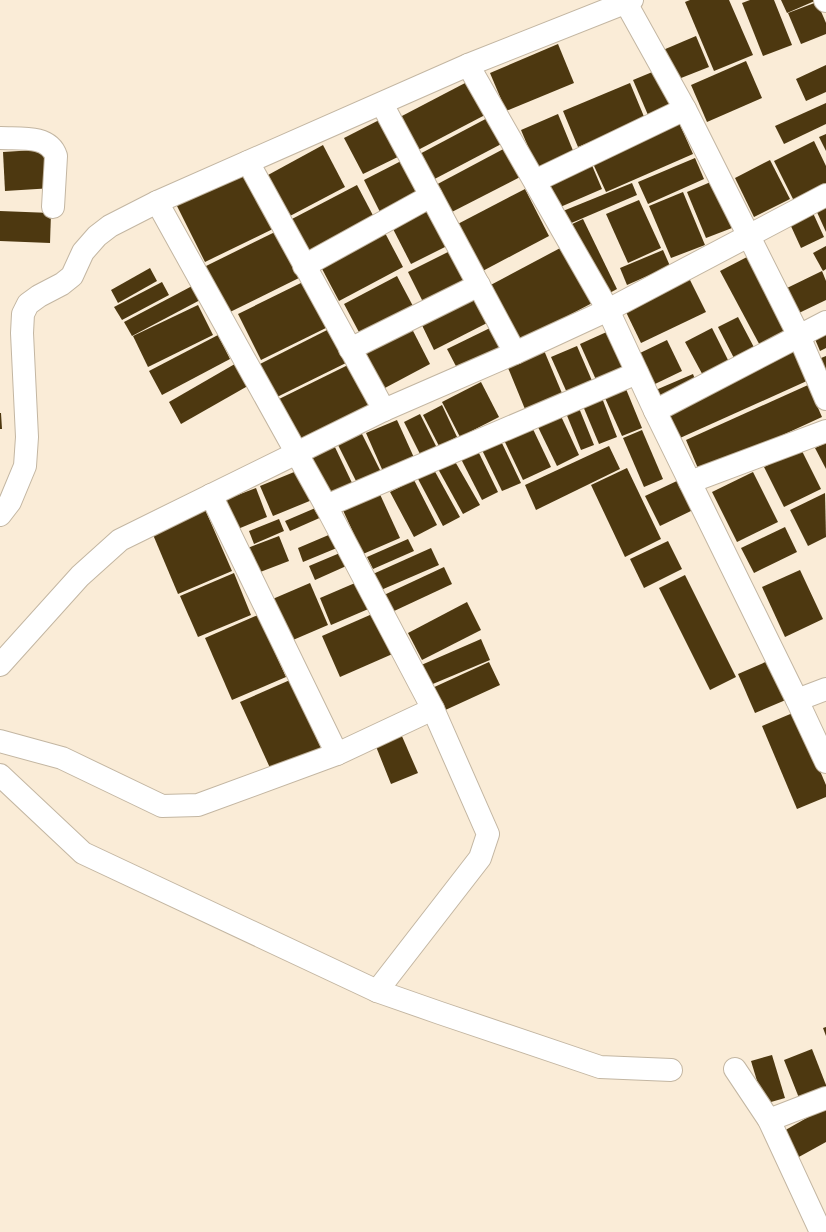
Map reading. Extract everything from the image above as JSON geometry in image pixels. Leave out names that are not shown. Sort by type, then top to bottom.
[{"type":"street","points":[[0,515],[10,502],[25,466],[27,437],[22,334],[23,314],[28,304],[39,296],[62,284],[72,276],[83,252],[97,236],[110,226],[157,202],[468,65],[629,1],[799,336],[826,400]]},
{"type":"street","points":[[468,65],[608,310],[655,411],[826,762]]},
{"type":"street","points":[[382,104],[516,353]]},
{"type":"street","points":[[535,181],[685,109]]},
{"type":"street","points":[[0,138],[37,140],[45,142],[54,150],[56,156],[53,207]]},
{"type":"street","points":[[248,162],[384,410]]},
{"type":"street","points":[[0,665],[80,576],[120,540],[384,410],[516,353],[608,310],[826,195]]},
{"type":"street","points":[[304,266],[431,196]]},
{"type":"street","points":[[157,202],[326,506],[432,710],[488,834],[480,858],[377,991]]},
{"type":"street","points":[[350,349],[479,286]]},
{"type":"street","points":[[655,411],[826,322]]},
{"type":"street","points":[[326,506],[637,373]]},
{"type":"street","points":[[690,482],[826,431]]},
{"type":"street","points":[[211,495],[337,754]]},
{"type":"street","points":[[797,700],[826,689]]},
{"type":"street","points":[[0,741],[62,758],[162,806],[198,805],[337,754],[432,710]]},
{"type":"street","points":[[0,775],[83,853],[377,991],[600,1067],[671,1070]]},
{"type":"street","points":[[735,1069],[769,1120],[821,1232]]},
{"type":"street","points":[[769,1120],[826,1098]]},
{"type":"building","points":[[690,0],[729,0],[753,55],[714,71],[685,2]]},
{"type":"building","points":[[750,0],[774,0],[792,45],[763,56],[742,3]]},
{"type":"building","points":[[781,0],[817,0],[787,13]]},
{"type":"building","points":[[817,2],[826,23],[826,34],[801,44],[788,13]]},
{"type":"building","points":[[696,36],[709,67],[676,80],[663,50]]},
{"type":"building","points":[[558,44],[574,83],[506,111],[490,73]]},
{"type":"building","points":[[746,61],[762,98],[707,122],[691,85]]},
{"type":"building","points":[[826,65],[826,92],[806,101],[796,79]]},
{"type":"building","points":[[662,68],[677,103],[648,115],[633,80]]},
{"type":"building","points":[[467,82],[485,115],[418,150],[400,117]]},
{"type":"building","points":[[630,83],[645,119],[578,147],[563,111]]},
{"type":"building","points":[[826,103],[826,124],[784,144],[775,126]]},
{"type":"building","points":[[558,114],[574,153],[537,168],[521,130]]},
{"type":"building","points":[[493,115],[507,141],[427,183],[414,157]]},
{"type":"building","points":[[387,116],[406,153],[363,174],[344,138]]},
{"type":"building","points":[[677,118],[693,154],[606,192],[590,157]]},
{"type":"building","points":[[826,134],[826,151],[819,137]]},
{"type":"building","points":[[814,141],[826,166],[826,188],[795,203],[774,161]]},
{"type":"building","points":[[323,145],[345,187],[290,216],[268,175]]},
{"type":"building","points":[[509,146],[524,175],[446,215],[432,187]]},
{"type":"building","points":[[51,149],[53,188],[5,191],[3,152]]},
{"type":"building","points":[[695,158],[704,179],[648,204],[638,182]]},
{"type":"building","points":[[405,159],[425,197],[383,218],[364,180]]},
{"type":"building","points":[[770,160],[790,199],[754,217],[735,178]]},
{"type":"building","points":[[591,163],[602,189],[558,208],[547,182]]},
{"type":"building","points":[[250,168],[279,226],[205,262],[176,204]]},
{"type":"building","points":[[713,181],[732,228],[706,238],[687,192]]},
{"type":"building","points":[[632,183],[637,195],[569,224],[563,211]]},
{"type":"building","points":[[357,185],[377,223],[312,259],[290,220]]},
{"type":"building","points":[[525,189],[549,236],[477,274],[452,227]]},
{"type":"building","points":[[683,192],[705,245],[671,258],[649,206]]},
{"type":"building","points":[[639,200],[661,248],[628,263],[606,214]]},
{"type":"building","points":[[826,205],[826,232],[816,210]]},
{"type":"building","points":[[432,207],[451,244],[411,264],[392,227]]},
{"type":"building","points":[[0,211],[51,213],[50,243],[0,241]]},
{"type":"building","points":[[813,213],[824,237],[801,248],[790,224]]},
{"type":"building","points":[[583,219],[617,289],[604,296],[570,225]]},
{"type":"building","points":[[279,230],[303,276],[228,313],[204,267]]},
{"type":"building","points":[[384,231],[403,267],[339,301],[320,265]]},
{"type":"building","points":[[564,246],[594,302],[515,344],[485,288]]},
{"type":"building","points":[[826,246],[826,269],[823,271],[813,253]]},
{"type":"building","points":[[456,248],[474,283],[426,308],[408,272]]},
{"type":"building","points":[[663,250],[670,266],[627,285],[620,268]]},
{"type":"building","points":[[747,257],[792,338],[764,353],[720,271]]},
{"type":"building","points":[[150,268],[157,281],[118,303],[111,290]]},
{"type":"building","points":[[822,271],[826,281],[826,300],[799,313],[787,288]]},
{"type":"building","points":[[397,276],[414,308],[361,336],[344,304]]},
{"type":"building","points":[[689,278],[706,312],[641,343],[625,310]]},
{"type":"building","points":[[309,279],[332,325],[261,360],[238,314]]},
{"type":"building","points":[[162,282],[169,295],[122,320],[114,307]]},
{"type":"building","points":[[194,285],[202,299],[132,336],[124,322]]},
{"type":"building","points":[[473,290],[489,322],[434,350],[418,317]]},
{"type":"building","points":[[198,305],[213,335],[148,367],[133,336]]},
{"type":"building","points":[[738,317],[757,353],[737,364],[718,327]]},
{"type":"building","points":[[333,327],[350,361],[275,398],[258,365]]},
{"type":"building","points":[[411,327],[430,364],[383,389],[363,353]]},
{"type":"building","points":[[492,327],[504,350],[459,372],[447,349]]},
{"type":"building","points":[[826,327],[826,348],[820,351],[812,332]]},
{"type":"building","points":[[712,328],[732,368],[706,381],[685,342]]},
{"type":"building","points":[[611,330],[629,367],[597,382],[580,344]]},
{"type":"building","points":[[218,335],[230,359],[162,395],[149,371]]},
{"type":"building","points":[[667,340],[682,371],[655,384],[640,353]]},
{"type":"building","points":[[577,346],[593,383],[568,395],[551,357]]},
{"type":"building","points":[[543,348],[564,398],[527,414],[506,363]]},
{"type":"building","points":[[794,349],[809,380],[680,438],[666,407]]},
{"type":"building","points":[[826,356],[826,382],[816,360]]},
{"type":"building","points":[[240,361],[253,383],[181,424],[169,402]]},
{"type":"building","points":[[350,364],[370,405],[297,441],[277,400]]},
{"type":"building","points":[[693,374],[698,387],[656,405],[651,392]]},
{"type":"building","points":[[481,382],[499,417],[460,437],[442,402]]},
{"type":"building","points":[[808,385],[822,417],[700,473],[686,440]]},
{"type":"building","points":[[626,389],[642,428],[622,436],[605,398]]},
{"type":"building","points":[[602,398],[617,437],[599,444],[583,406]]},
{"type":"building","points":[[442,405],[457,437],[439,446],[423,415]]},
{"type":"building","points":[[579,408],[594,445],[581,450],[566,413]]},
{"type":"building","points":[[1,413],[2,429],[0,429]]},
{"type":"building","points":[[420,414],[440,454],[424,462],[404,422]]},
{"type":"building","points":[[560,414],[579,455],[557,466],[537,425]]},
{"type":"building","points":[[397,420],[416,462],[385,476],[366,433]]},
{"type":"building","points":[[532,427],[551,467],[523,480],[504,440]]},
{"type":"building","points":[[360,430],[381,472],[357,483],[336,441]]},
{"type":"building","points":[[642,430],[663,479],[644,487],[623,438]]},
{"type":"building","points":[[500,439],[521,483],[502,491],[481,448]]},
{"type":"building","points":[[333,443],[353,485],[328,497],[308,455]]},
{"type":"building","points":[[826,443],[826,469],[815,448]]},
{"type":"building","points":[[609,446],[620,469],[536,510],[525,485]]},
{"type":"building","points":[[477,449],[498,492],[482,500],[460,457]]},
{"type":"building","points":[[801,449],[821,489],[784,507],[764,467]]},
{"type":"building","points":[[453,458],[480,505],[463,514],[437,467]]},
{"type":"building","points":[[433,468],[460,517],[443,526],[417,477]]},
{"type":"building","points":[[627,468],[661,539],[625,557],[591,485]]},
{"type":"building","points":[[299,470],[312,500],[273,516],[260,486]]},
{"type":"building","points":[[753,472],[778,522],[737,542],[712,492]]},
{"type":"building","points":[[414,480],[437,525],[414,537],[390,492]]},
{"type":"building","points":[[679,480],[693,510],[660,526],[645,496]]},
{"type":"building","points":[[256,488],[267,517],[233,531],[222,501]]},
{"type":"building","points":[[378,490],[400,538],[363,554],[341,506]]},
{"type":"building","points":[[825,493],[826,537],[808,546],[790,510]]},
{"type":"building","points":[[320,506],[324,516],[290,531],[285,521]]},
{"type":"building","points":[[204,507],[232,571],[178,594],[151,530]]},
{"type":"building","points":[[279,519],[284,531],[254,544],[249,531]]},
{"type":"building","points":[[785,527],[797,552],[754,573],[741,548]]},
{"type":"building","points":[[338,531],[344,545],[303,562],[298,548]]},
{"type":"building","points":[[279,536],[289,561],[255,574],[245,549]]},
{"type":"building","points":[[408,539],[414,551],[373,569],[367,557]]},
{"type":"building","points":[[668,541],[682,569],[644,588],[630,559]]},
{"type":"building","points":[[431,548],[439,565],[381,590],[373,574]]},
{"type":"building","points":[[347,550],[353,563],[315,580],[309,566]]},
{"type":"building","points":[[444,567],[452,584],[392,612],[384,595]]},
{"type":"building","points":[[800,570],[823,619],[785,637],[762,587]]},
{"type":"building","points":[[234,573],[251,615],[198,637],[180,596]]},
{"type":"building","points":[[685,575],[736,677],[710,690],[659,588]]},
{"type":"building","points":[[362,580],[373,607],[331,625],[320,598]]},
{"type":"building","points":[[310,583],[328,625],[286,643],[268,601]]},
{"type":"building","points":[[467,602],[481,630],[422,660],[408,633]]},
{"type":"building","points":[[379,611],[397,652],[340,677],[322,636]]},
{"type":"building","points":[[258,615],[286,677],[232,700],[205,638]]},
{"type":"building","points":[[481,639],[490,660],[428,686],[419,666]]},
{"type":"building","points":[[770,660],[788,699],[755,713],[738,674]]},
{"type":"building","points":[[489,662],[500,685],[441,712],[430,689]]},
{"type":"building","points":[[290,680],[321,748],[271,770],[240,702]]},
{"type":"building","points":[[795,712],[826,785],[826,797],[797,809],[762,726]]},
{"type":"building","points":[[401,734],[418,773],[391,784],[375,744]]},
{"type":"building","points":[[826,1027],[826,1036],[823,1028]]},
{"type":"building","points":[[812,1049],[826,1085],[826,1093],[801,1103],[784,1060]]},
{"type":"building","points":[[772,1055],[785,1098],[764,1104],[751,1061]]},
{"type":"building","points":[[826,1107],[826,1142],[797,1158],[782,1132]]}]
